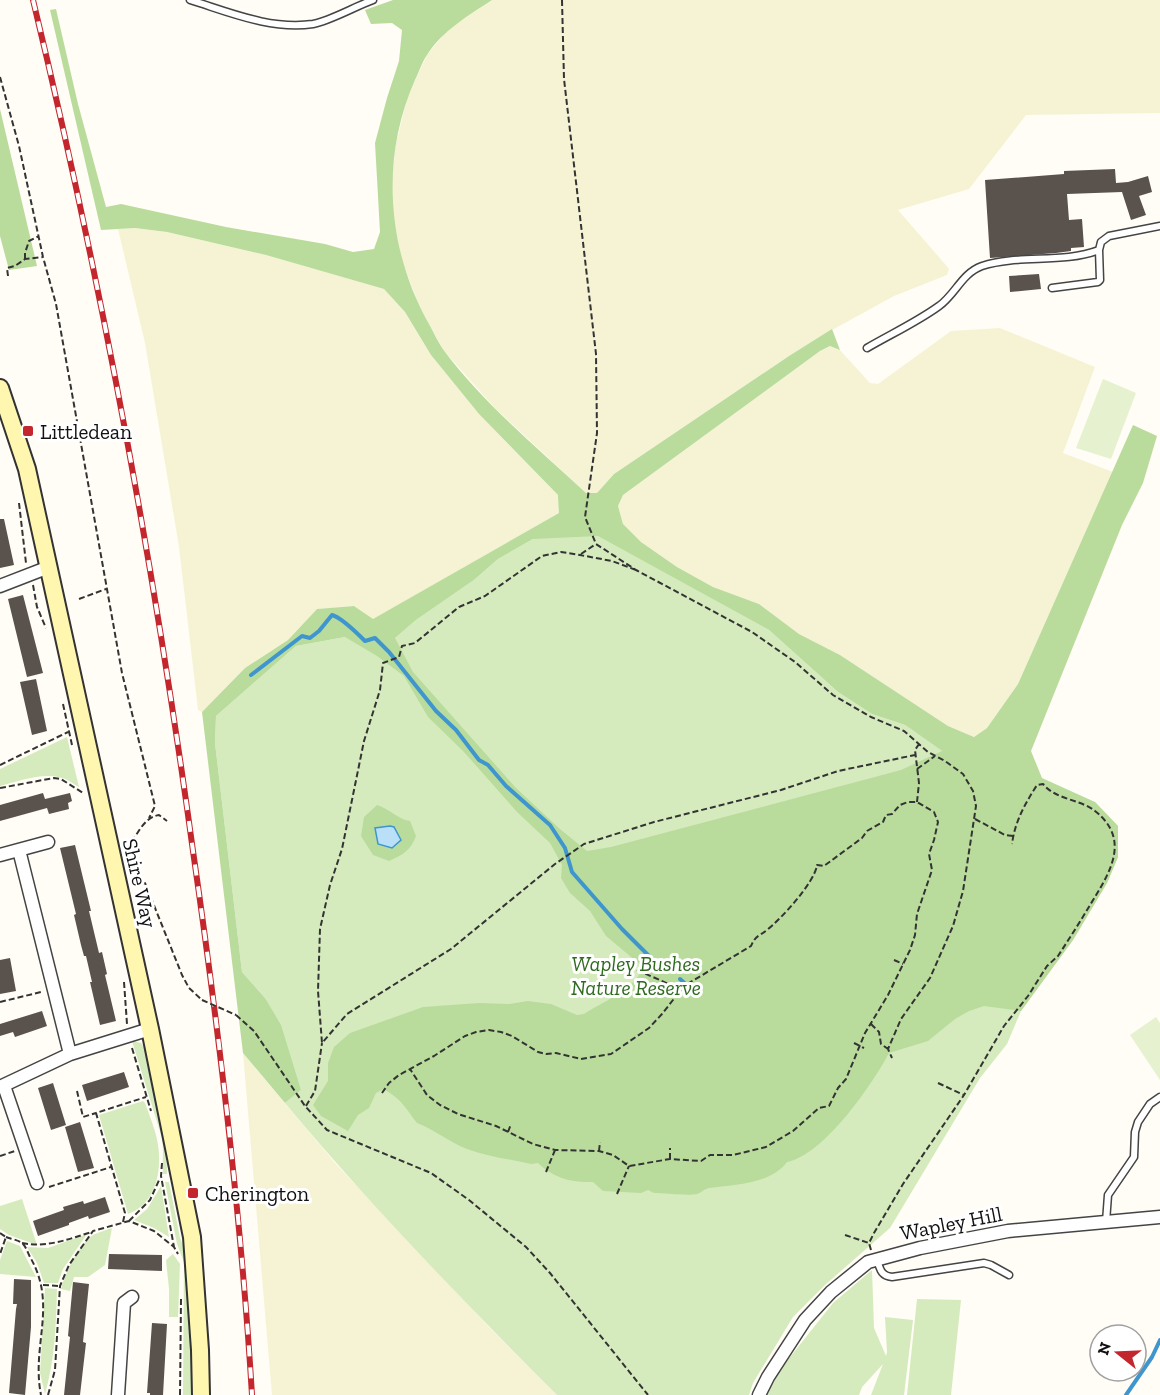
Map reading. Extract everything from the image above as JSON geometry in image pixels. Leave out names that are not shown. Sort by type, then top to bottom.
[{"type":"street","name":"Shire Way","points":[[0,388],[27,469],[150,1029],[192,1237],[201,1395]]},
{"type":"street","points":[[0,586],[48,567]]},
{"type":"street","points":[[0,855],[48,842]]},
{"type":"street","points":[[19,850],[70,1054]]},
{"type":"street","points":[[37,1183],[2,1086],[70,1054],[150,1029]]},
{"type":"street","name":"Wapley Hill","points":[[759,1395],[805,1320],[831,1292],[872,1261],[920,1248],[1008,1231],[1160,1217]]},
{"type":"street","points":[[118,1395],[124,1303],[132,1297]]},
{"type":"lane","points":[[190,0],[255,21],[280,25],[314,24],[373,0]]},
{"type":"lane","points":[[1052,288],[1098,282],[1100,280],[1099,250],[1104,238],[1160,226]]},
{"type":"lane","points":[[867,348],[940,305],[970,272],[979,267],[1002,261],[1084,255],[1099,250]]},
{"type":"lane","points":[[1107,1222],[1108,1195],[1134,1157],[1135,1132],[1138,1122],[1150,1104],[1160,1097]]},
{"type":"lane","points":[[872,1261],[885,1276],[984,1263],[1009,1275]]},
{"type":"path","points":[[562,0],[564,78],[596,354],[597,433],[586,508],[587,524],[596,544],[636,570],[752,632],[795,662],[833,695],[871,717],[904,731],[935,756],[953,766],[969,783],[976,806],[963,891],[952,926],[930,978],[901,1018],[888,1049]]},
{"type":"path","points":[[0,76],[56,304],[122,673],[155,806],[131,843],[124,849]]},
{"type":"path","points":[[25,259],[29,242],[39,236]]},
{"type":"path","points":[[8,276],[7,268],[25,259],[43,257]]},
{"type":"path","points":[[17,496],[27,566]]},
{"type":"path","points":[[580,555],[596,544]]},
{"type":"path","points":[[305,1106],[315,1091],[322,1043],[318,992],[320,929],[330,885],[342,849],[364,741],[380,690],[384,662],[397,658],[402,646],[415,643],[459,607],[485,596],[542,556],[561,552],[612,561],[636,570]]},
{"type":"path","points":[[32,582],[46,628]]},
{"type":"path","points":[[79,598],[106,589]]},
{"type":"path","points":[[61,697],[74,753]]},
{"type":"path","points":[[0,765],[68,732]]},
{"type":"path","points":[[917,802],[919,783],[915,750],[919,744]]},
{"type":"path","points":[[322,1043],[347,1014],[452,949],[555,864],[584,844],[654,822],[781,790],[838,771],[915,755]]},
{"type":"path","points":[[916,769],[935,756]]},
{"type":"path","points":[[0,788],[54,778],[61,779],[86,795],[82,784]]},
{"type":"path","points":[[872,1261],[869,1243],[903,1184],[964,1095],[1004,1026],[1028,996],[1047,966],[1063,948],[1107,877],[1114,860],[1113,831],[1104,819],[1094,810],[1061,796],[1043,784],[1037,785],[1021,811],[1012,844]]},
{"type":"path","points":[[382,1093],[389,1083],[410,1069],[435,1056],[465,1036],[489,1030],[512,1036],[538,1052],[546,1054],[556,1053],[581,1059],[611,1054],[649,1028],[673,1002],[680,989],[751,946],[755,937],[767,929],[801,892],[816,873],[817,865],[824,866],[853,845],[867,831],[883,822],[886,815],[892,814],[908,801],[917,802],[934,812],[938,822],[929,854],[932,870],[917,914],[915,934],[903,964],[859,1046],[846,1079],[838,1088],[829,1106],[819,1108],[794,1131],[772,1143],[733,1155],[710,1155],[701,1161],[670,1159],[629,1166],[613,1155],[599,1151],[555,1150],[533,1144],[479,1120],[458,1114],[427,1095],[410,1069]]},
{"type":"path","points":[[149,818],[159,814],[167,821]]},
{"type":"path","points":[[974,819],[1005,835],[1013,836]]},
{"type":"path","points":[[131,843],[142,882],[145,883],[189,988],[202,1000],[236,1015],[254,1031],[305,1106],[327,1130],[431,1173],[509,1232],[550,1273],[648,1395]]},
{"type":"path","points":[[118,887],[142,882]]},
{"type":"path","points":[[894,960],[903,964]]},
{"type":"path","points":[[637,970],[680,989]]},
{"type":"path","points":[[0,1002],[53,988]]},
{"type":"path","points":[[871,1024],[879,1032],[881,1044],[888,1049],[892,1058]]},
{"type":"path","points":[[129,1035],[153,1118]]},
{"type":"path","points":[[854,1043],[864,1048]]},
{"type":"path","points":[[854,1058],[859,1058]]},
{"type":"path","points":[[938,1083],[964,1095]]},
{"type":"path","points":[[77,1091],[83,1117],[146,1097]]},
{"type":"path","points":[[96,1113],[125,1214],[123,1222]]},
{"type":"path","points":[[508,1132],[511,1124]]},
{"type":"path","points":[[599,1151],[600,1142]]},
{"type":"path","points":[[670,1148],[670,1159]]},
{"type":"path","points":[[546,1172],[555,1150]]},
{"type":"path","points":[[162,1156],[161,1176],[174,1247]]},
{"type":"path","points":[[617,1194],[629,1166]]},
{"type":"path","points":[[37,1183],[39,1190],[111,1167]]},
{"type":"path","points":[[129,1221],[150,1200],[161,1176]]},
{"type":"path","points":[[0,1233],[22,1243],[37,1246],[50,1245],[93,1231]]},
{"type":"path","points":[[846,1235],[869,1243]]},
{"type":"path","points":[[0,1254],[6,1237]]},
{"type":"path","points":[[22,1243],[36,1268],[44,1300],[37,1373],[40,1395]]},
{"type":"path","points":[[42,1285],[60,1286]]},
{"type":"shaded area","points":[[492,0],[1160,0],[1160,113],[1026,115],[969,189],[898,210],[949,269],[947,275],[894,296],[832,330],[789,356],[614,474],[597,493],[586,493],[495,408],[444,351],[420,308],[402,261],[393,216],[392,177],[396,144],[407,98],[427,55],[449,28]]},
{"type":"shaded area","points":[[135,228],[167,232],[266,255],[384,289],[405,312],[431,355],[479,414],[558,495],[559,513],[373,620],[354,606],[317,609],[288,640],[245,668],[202,712],[198,710],[179,547],[145,343],[118,229]]},
{"type":"shaded area","points":[[1000,328],[1095,367],[1063,453],[1113,472],[1018,684],[987,728],[974,737],[948,726],[840,655],[799,634],[759,604],[713,587],[677,567],[641,542],[623,524],[618,506],[623,495],[820,351],[830,346],[838,348],[870,383],[878,384],[951,331]]},
{"type":"shaded area","points":[[243,1053],[336,1164],[489,1327],[557,1395],[272,1395]]},
{"type":"green space","points":[[393,0],[492,0],[456,24],[433,46],[415,80],[404,110],[393,172],[393,204],[397,235],[404,266],[415,295],[445,352],[495,408],[586,493],[597,493],[614,474],[832,329],[840,350],[830,346],[820,351],[623,495],[618,506],[623,524],[641,542],[677,567],[713,587],[759,604],[799,634],[840,655],[948,726],[974,737],[987,728],[1018,684],[1133,425],[1157,436],[1143,483],[1122,525],[1031,751],[1042,778],[1095,802],[1118,826],[1118,857],[1107,883],[1073,940],[1021,1011],[984,1006],[955,1019],[928,1041],[889,1053],[859,1100],[831,1133],[801,1157],[787,1162],[772,1175],[762,1179],[709,1188],[693,1195],[654,1193],[648,1190],[641,1193],[603,1191],[593,1182],[578,1182],[556,1176],[538,1163],[531,1164],[491,1156],[460,1146],[417,1123],[406,1108],[384,1089],[376,1093],[369,1108],[358,1115],[348,1131],[321,1116],[313,1105],[328,1081],[328,1063],[334,1047],[350,1033],[423,1007],[479,1003],[509,1004],[528,1001],[551,1004],[577,1015],[584,1014],[626,988],[639,975],[643,967],[606,936],[590,911],[570,893],[561,878],[562,865],[550,843],[517,812],[464,752],[428,717],[404,676],[345,637],[296,646],[216,716],[215,743],[242,972],[265,998],[281,1025],[301,1090],[285,1103],[243,1053],[202,712],[245,668],[288,640],[317,609],[354,606],[373,619],[559,513],[558,495],[479,414],[431,355],[405,312],[384,289],[266,255],[167,232],[135,228],[101,230],[50,10],[56,9],[78,104],[106,207],[121,204],[226,227],[325,244],[353,252],[374,249],[380,232],[375,143],[399,61],[402,30],[392,23],[371,24],[365,10]],"holes":[[[598,536],[769,630],[838,692],[872,714],[905,725],[942,751],[901,770],[611,847],[587,851],[516,788],[413,672],[395,638],[416,620],[474,580],[498,559],[533,539]]]},
{"type":"green space","points":[[0,109],[37,266],[9,270],[0,236]]},
{"type":"green space","points":[[1103,379],[1136,393],[1111,459],[1076,448]]},
{"type":"green space","name":"Wapley Bushes Nature Reserve","points":[[558,495],[599,536],[769,630],[838,692],[872,714],[905,725],[942,751],[1095,802],[1118,826],[1118,857],[1107,883],[1073,940],[1021,1011],[1007,1044],[980,1078],[890,1228],[825,1285],[793,1317],[753,1383],[749,1395],[557,1395],[418,1252],[285,1103],[301,1090],[265,998],[242,972],[215,743],[216,716],[296,646],[345,637],[395,638],[416,620],[474,580],[498,559],[533,539],[559,513]]},
{"type":"green space","points":[[67,737],[79,787],[55,776],[31,778],[0,786],[0,769]]},
{"type":"green space","points":[[377,805],[410,821],[416,836],[406,852],[389,861],[373,855],[361,836],[364,817]]},
{"type":"green space","points":[[1156,1017],[1160,1023],[1160,1080],[1130,1035]]},
{"type":"green space","points":[[132,1041],[141,1043],[145,1049],[166,1142],[167,1174],[163,1174],[162,1138]]},
{"type":"green space","points":[[143,1101],[157,1140],[158,1176],[151,1195],[145,1203],[128,1214],[99,1115]]},
{"type":"green space","points":[[165,1182],[169,1182],[180,1238],[187,1255],[194,1395],[183,1395],[184,1262],[177,1244]]},
{"type":"green space","points":[[161,1186],[169,1237],[134,1220],[147,1209]]},
{"type":"green space","points":[[22,1199],[37,1245],[9,1235],[0,1229],[0,1206]]},
{"type":"green space","points":[[112,1228],[105,1265],[88,1277],[74,1277],[70,1291],[61,1289],[69,1267],[88,1239]]},
{"type":"green space","points":[[87,1234],[63,1269],[58,1283],[44,1283],[37,1263],[27,1247],[48,1248]]},
{"type":"green space","points":[[7,1241],[20,1246],[36,1277],[0,1274],[0,1260]]},
{"type":"green space","points":[[173,1254],[180,1264],[178,1317],[169,1317],[166,1260]]},
{"type":"green space","points":[[872,1270],[874,1328],[886,1356],[885,1317],[913,1320],[904,1395],[871,1395],[883,1364],[862,1387],[859,1395],[767,1395],[779,1371],[833,1303]]},
{"type":"green space","points":[[45,1288],[57,1289],[53,1355],[45,1394],[40,1373]]},
{"type":"green space","points":[[917,1299],[961,1300],[951,1395],[907,1395]]},
{"type":"water","points":[[394,827],[401,840],[392,848],[378,844],[375,828]]},
{"type":"building","points":[[1115,169],[1116,183],[1148,176],[1152,192],[1139,196],[1146,215],[1131,220],[1122,192],[1067,194],[1069,220],[1082,219],[1084,247],[1056,253],[990,258],[985,180],[1064,174],[1064,171]]},
{"type":"building","points":[[1039,274],[1041,289],[1010,292],[1009,276]]},
{"type":"building","points":[[0,519],[4,519],[14,565],[0,568]]},
{"type":"building","points":[[23,595],[43,673],[27,677],[8,599]]},
{"type":"building","points":[[36,679],[47,731],[32,735],[20,682]]},
{"type":"building","points":[[43,793],[45,799],[70,793],[72,801],[68,803],[69,809],[49,814],[47,808],[0,821],[0,805]]},
{"type":"building","points":[[75,845],[99,953],[102,952],[116,1021],[100,1025],[60,848]]},
{"type":"building","points":[[10,958],[16,991],[0,994],[0,960]]},
{"type":"building","points":[[42,1011],[47,1026],[15,1037],[13,1032],[0,1036],[0,1024]]},
{"type":"building","points":[[124,1072],[129,1087],[87,1101],[82,1085]]},
{"type":"building","points":[[53,1083],[66,1125],[51,1130],[38,1088]]},
{"type":"building","points":[[80,1122],[94,1168],[78,1172],[65,1127]]},
{"type":"building","points":[[105,1197],[110,1212],[89,1219],[88,1216],[38,1236],[33,1221],[64,1210],[63,1207],[83,1201],[84,1204]]},
{"type":"building","points":[[109,1254],[162,1255],[162,1271],[108,1269]]},
{"type":"building","points":[[14,1279],[31,1280],[31,1327],[25,1395],[9,1393],[17,1304],[13,1304]]},
{"type":"building","points":[[73,1282],[89,1284],[83,1342],[86,1343],[80,1395],[64,1395],[70,1337],[68,1336]]},
{"type":"building","points":[[152,1323],[167,1324],[163,1395],[147,1393]]},
{"type":"waterway","points":[[251,675],[302,636],[310,638],[332,615],[344,622],[365,641],[375,638],[436,711],[456,730],[479,760],[488,765],[506,786],[550,825],[565,848],[572,872],[622,929],[659,966]]},
{"type":"waterway","points":[[680,979],[692,990]]},
{"type":"waterway","points":[[1126,1395],[1152,1357],[1160,1340]]},
{"type":"railway","points":[[33,0],[81,211],[124,424],[178,744],[220,1055],[242,1259],[252,1395]]},
{"type":"place","name":"Littledean","points":[[28,431]]},
{"type":"place","name":"Cherington","points":[[193,1193]]}]
